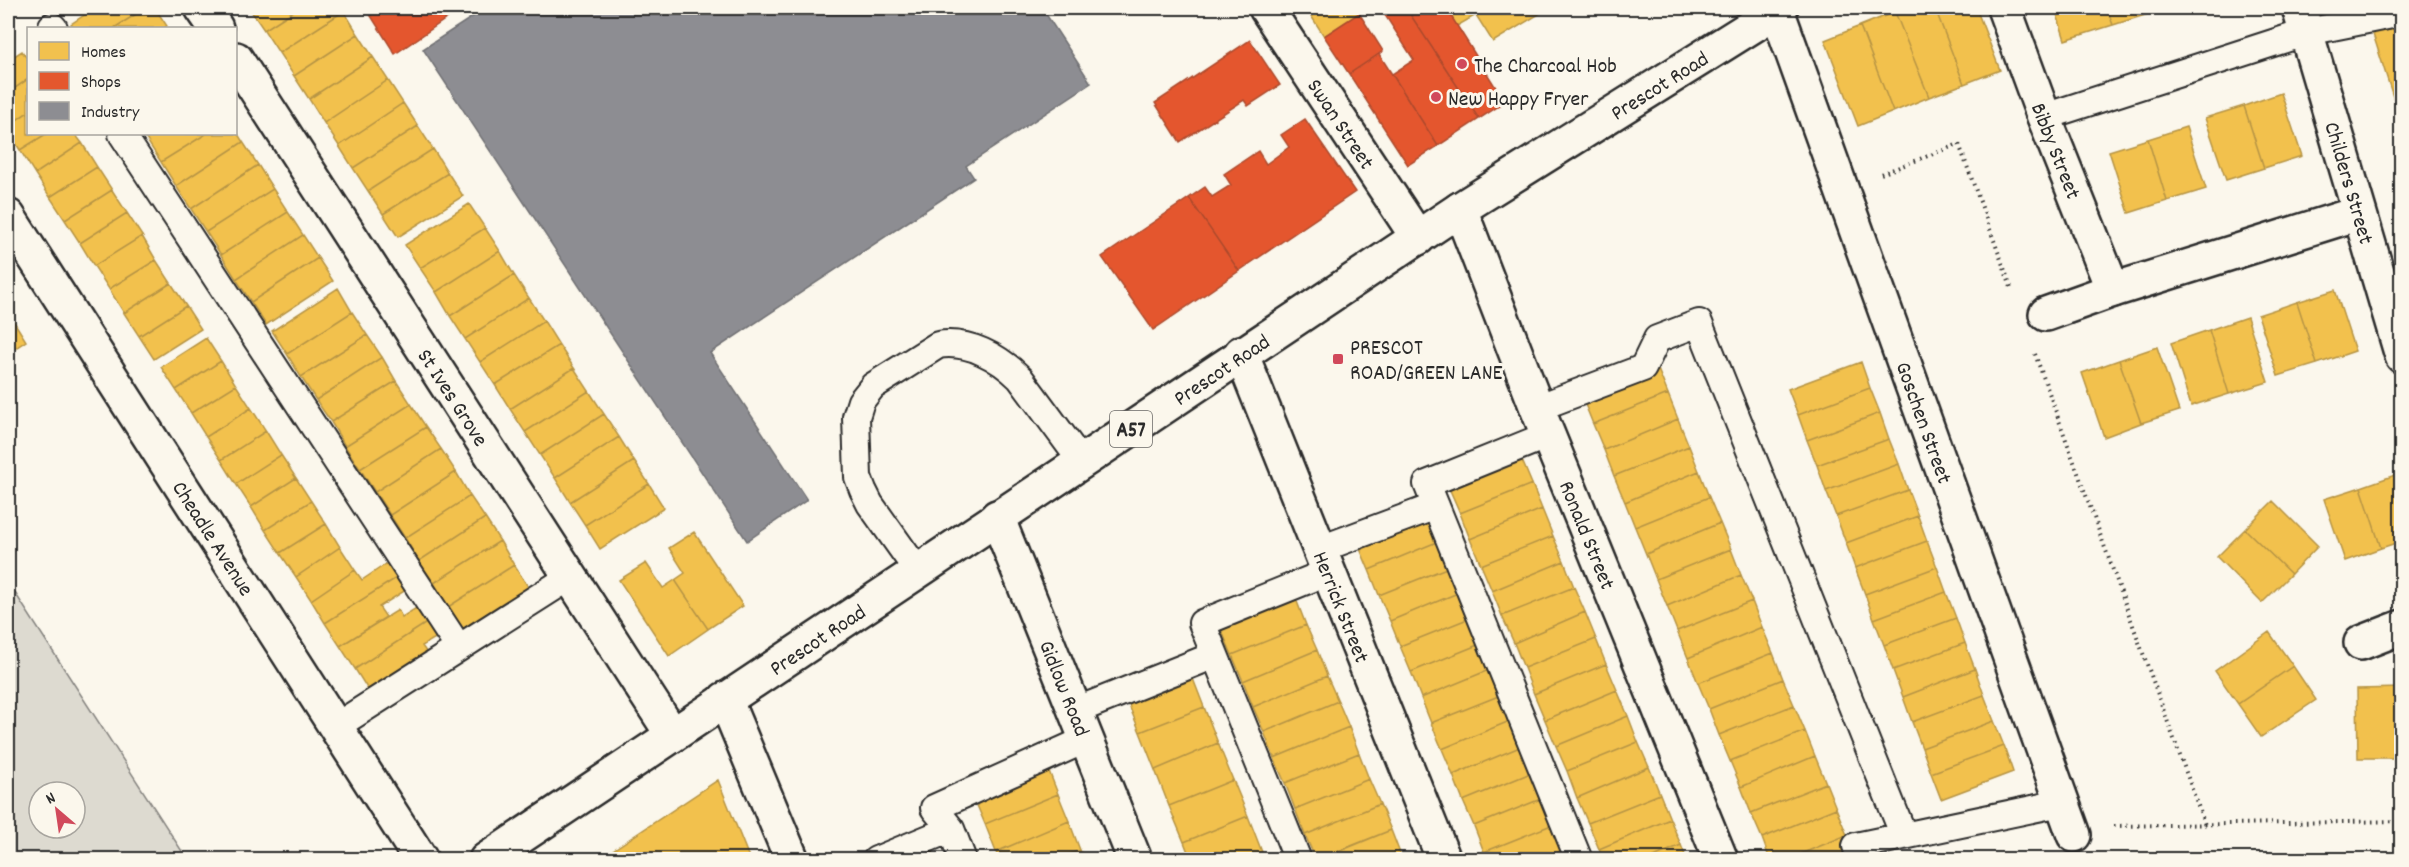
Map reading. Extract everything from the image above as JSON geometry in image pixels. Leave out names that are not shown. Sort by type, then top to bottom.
[{"type":"street","points":[[202,8],[215,27]]},
{"type":"street","name":"Swan Street","points":[[1266,8],[1418,238]]},
{"type":"street","name":"Bibby Street","points":[[2004,8],[2044,117],[2113,290]]},
{"type":"street","name":"Prescot Road","points":[[486,860],[1460,208],[1779,9]]},
{"type":"street","name":"Goschen Street","points":[[1779,9],[1841,189],[2074,835]]},
{"type":"street","name":"Childers Street","points":[[2303,20],[2402,356]]},
{"type":"street","name":"St Ives Grove","points":[[237,61],[672,734]]},
{"type":"street","name":"Ronald Street","points":[[1460,208],[1543,421],[1720,860]]},
{"type":"street","points":[[2046,314],[2113,290],[2359,213]]},
{"type":"street","name":"Cheadle Avenue","points":[[8,216],[421,860]]},
{"type":"street","name":"Herrick Street","points":[[1241,353],[1444,860]]},
{"type":"street","name":"Gidlow Road","points":[[997,517],[1135,860]]},
{"type":"street","points":[[2361,643],[2402,627]]},
{"type":"street","points":[[725,699],[792,860]]},
{"type":"lane","points":[[2044,117],[2303,20],[2402,13]]},
{"type":"lane","points":[[123,135],[459,648]]},
{"type":"lane","points":[[1580,860],[1427,484],[1643,368],[1657,339],[1699,323],[1904,836]]},
{"type":"lane","points":[[917,570],[870,504],[858,477],[856,417],[861,401],[873,386],[938,345],[950,343],[969,345],[1012,370],[1020,378],[1082,462]]},
{"type":"lane","points":[[1298,860],[1202,623],[1436,506]]},
{"type":"lane","points":[[335,727],[570,577]]},
{"type":"lane","points":[[963,860],[951,829],[934,808],[1081,725],[1215,655]]},
{"type":"lane","points":[[1861,860],[1856,846],[2061,803]]},
{"type":"lane","points":[[876,860],[951,829]]},
{"type":"path","points":[[1841,189],[1959,144],[2016,300]]},
{"type":"path","points":[[2032,345],[2205,825]]},
{"type":"path","points":[[2074,835],[2113,826],[2402,821]]},
{"type":"shaded area","points":[[8,582],[187,859],[8,859]]},
{"type":"building: Homes","points":[[95,8],[146,8],[116,27],[73,27],[71,24]]},
{"type":"building: Homes","points":[[146,8],[155,8],[167,26],[166,27],[116,27]]},
{"type":"building: Homes","points":[[249,8],[298,8],[264,30]]},
{"type":"building: Homes","points":[[298,8],[342,8],[344,11],[279,53],[264,30]]},
{"type":"building: Homes","points":[[1306,8],[1367,8],[1324,36]]},
{"type":"building: Homes","points":[[1446,8],[1549,8],[1493,42],[1476,15],[1457,26]]},
{"type":"building: Homes","points":[[1906,8],[1935,8],[1964,84],[1929,97],[1895,12]]},
{"type":"building: Homes","points":[[1935,8],[1976,8],[2000,70],[1964,84]]},
{"type":"building: Homes","points":[[2055,8],[2107,8],[2113,25],[2065,40]]},
{"type":"building: Homes","points":[[2107,8],[2160,8],[2161,10],[2113,25]]},
{"type":"building: Homes","points":[[344,11],[358,34],[294,76],[279,53]]},
{"type":"building: Homes","points":[[1895,12],[1929,97],[1893,112],[1860,26]]},
{"type":"building: Homes","points":[[1860,26],[1893,112],[1858,126],[1825,40]]},
{"type":"building: Homes","points":[[2402,27],[2402,125],[2373,34]]},
{"type":"building: Homes","points":[[358,34],[373,57],[309,99],[294,76]]},
{"type":"building: Homes","points":[[22,51],[27,58],[27,80],[8,93],[8,60]]},
{"type":"building: Homes","points":[[373,57],[388,80],[324,123],[309,99]]},
{"type":"building: Homes","points":[[27,80],[27,113],[8,126],[8,93]]},
{"type":"building: Homes","points":[[388,80],[403,103],[339,146],[324,123]]},
{"type":"building: Homes","points":[[2281,93],[2302,156],[2264,168],[2244,106]]},
{"type":"building: Homes","points":[[403,103],[418,126],[353,168],[339,146]]},
{"type":"building: Homes","points":[[2244,106],[2264,168],[2226,180],[2205,118]]},
{"type":"building: Homes","points":[[27,113],[27,135],[44,135],[20,150],[8,131],[8,126]]},
{"type":"building: Homes","points":[[418,126],[433,149],[368,191],[353,168]]},
{"type":"building: Homes","points":[[2186,127],[2206,189],[2167,201],[2148,139]]},
{"type":"building: Homes","points":[[237,133],[243,142],[176,186],[161,162],[204,135],[237,135]]},
{"type":"building: Homes","points":[[44,135],[76,135],[82,143],[35,174],[20,150]]},
{"type":"building: Homes","points":[[152,135],[204,135],[161,162],[146,139]]},
{"type":"building: Homes","points":[[2148,139],[2167,201],[2129,213],[2109,151]]},
{"type":"building: Homes","points":[[243,142],[258,165],[191,209],[176,186]]},
{"type":"building: Homes","points":[[82,143],[97,167],[50,197],[35,174]]},
{"type":"building: Homes","points":[[433,149],[448,173],[383,214],[368,191]]},
{"type":"building: Homes","points":[[258,165],[273,189],[206,232],[191,209]]},
{"type":"building: Homes","points":[[97,167],[112,190],[65,220],[50,197]]},
{"type":"building: Homes","points":[[448,173],[463,196],[398,237],[383,214]]},
{"type":"building: Homes","points":[[273,189],[288,212],[221,255],[206,232]]},
{"type":"building: Homes","points":[[112,190],[127,213],[80,243],[65,220]]},
{"type":"building: Homes","points":[[469,204],[485,228],[420,268],[405,245]]},
{"type":"building: Homes","points":[[288,212],[303,235],[236,279],[221,255]]},
{"type":"building: Homes","points":[[127,213],[142,236],[94,266],[80,243]]},
{"type":"building: Homes","points":[[485,228],[500,251],[436,292],[420,268]]},
{"type":"building: Homes","points":[[303,235],[318,258],[251,302],[236,279]]},
{"type":"building: Homes","points":[[142,236],[156,260],[109,289],[94,266]]},
{"type":"building: Homes","points":[[500,251],[514,275],[450,316],[436,292]]},
{"type":"building: Homes","points":[[318,258],[333,281],[266,325],[251,302]]},
{"type":"building: Homes","points":[[156,260],[171,283],[124,313],[109,289]]},
{"type":"building: Homes","points":[[514,275],[529,298],[465,339],[450,316]]},
{"type":"building: Homes","points":[[171,283],[186,306],[139,336],[124,313]]},
{"type":"building: Homes","points":[[338,288],[352,312],[287,354],[272,331]]},
{"type":"building: Homes","points":[[2335,290],[2355,351],[2317,364],[2297,302]]},
{"type":"building: Homes","points":[[529,298],[544,321],[480,362],[465,339]]},
{"type":"building: Homes","points":[[2297,302],[2317,364],[2278,376],[2258,315]]},
{"type":"building: Homes","points":[[186,306],[201,329],[154,359],[139,336]]},
{"type":"building: Homes","points":[[8,312],[26,341],[8,353]]},
{"type":"building: Homes","points":[[352,312],[367,335],[301,377],[287,354]]},
{"type":"building: Homes","points":[[2247,317],[2268,382],[2229,394],[2209,330]]},
{"type":"building: Homes","points":[[544,321],[559,345],[495,385],[480,362]]},
{"type":"building: Homes","points":[[2209,330],[2229,394],[2191,406],[2171,343]]},
{"type":"building: Homes","points":[[367,335],[382,357],[316,400],[301,377]]},
{"type":"building: Homes","points":[[206,338],[221,361],[176,390],[161,367]]},
{"type":"building: Homes","points":[[559,345],[574,368],[510,409],[495,385]]},
{"type":"building: Homes","points":[[2157,347],[2179,411],[2141,423],[2119,360]]},
{"type":"building: Homes","points":[[382,357],[396,381],[331,422],[316,400]]},
{"type":"building: Homes","points":[[2119,360],[2141,423],[2104,437],[2082,373]]},
{"type":"building: Homes","points":[[221,361],[236,385],[191,413],[176,390]]},
{"type":"building: Homes","points":[[1861,362],[1870,388],[1798,415],[1788,389]]},
{"type":"building: Homes","points":[[1657,367],[1668,394],[1593,424],[1582,397]]},
{"type":"building: Homes","points":[[574,368],[589,391],[525,432],[510,409]]},
{"type":"building: Homes","points":[[396,381],[411,404],[345,446],[331,422]]},
{"type":"building: Homes","points":[[236,385],[251,408],[206,437],[191,413]]},
{"type":"building: Homes","points":[[1870,388],[1880,413],[1807,440],[1798,415]]},
{"type":"building: Homes","points":[[589,391],[604,414],[540,455],[525,432]]},
{"type":"building: Homes","points":[[1668,394],[1678,419],[1604,450],[1593,424]]},
{"type":"building: Homes","points":[[411,404],[426,427],[360,469],[345,446]]},
{"type":"building: Homes","points":[[251,408],[266,431],[221,460],[206,437]]},
{"type":"building: Homes","points":[[1880,413],[1889,439],[1817,465],[1807,440]]},
{"type":"building: Homes","points":[[604,414],[619,437],[555,478],[540,455]]},
{"type":"building: Homes","points":[[1678,419],[1689,446],[1614,476],[1604,450]]},
{"type":"building: Homes","points":[[426,427],[441,449],[375,492],[360,469]]},
{"type":"building: Homes","points":[[266,431],[281,455],[236,484],[221,460]]},
{"type":"building: Homes","points":[[619,437],[634,461],[570,502],[555,478]]},
{"type":"building: Homes","points":[[1889,439],[1899,464],[1826,491],[1817,465]]},
{"type":"building: Homes","points":[[1689,446],[1699,471],[1625,502],[1614,476]]},
{"type":"building: Homes","points":[[441,449],[456,472],[390,515],[375,492]]},
{"type":"building: Homes","points":[[281,455],[296,478],[251,507],[236,484]]},
{"type":"building: Homes","points":[[1521,458],[1532,484],[1460,513],[1449,488]]},
{"type":"building: Homes","points":[[634,461],[649,484],[585,525],[570,502]]},
{"type":"building: Homes","points":[[1899,464],[1908,490],[1836,516],[1826,491]]},
{"type":"building: Homes","points":[[1699,471],[1709,497],[1635,527],[1625,502]]},
{"type":"building: Homes","points":[[456,472],[470,496],[405,538],[390,515]]},
{"type":"building: Homes","points":[[2398,474],[2402,486],[2402,541],[2381,548],[2361,487]]},
{"type":"building: Homes","points":[[296,478],[311,501],[265,530],[251,507]]},
{"type":"building: Homes","points":[[649,484],[664,508],[600,549],[585,525]]},
{"type":"building: Homes","points":[[1532,484],[1542,509],[1470,539],[1460,513]]},
{"type":"building: Homes","points":[[2361,487],[2381,548],[2345,561],[2324,499]]},
{"type":"building: Homes","points":[[1908,490],[1918,516],[1846,543],[1836,516]]},
{"type":"building: Homes","points":[[470,496],[485,518],[419,561],[405,538]]},
{"type":"building: Homes","points":[[1709,497],[1720,523],[1646,554],[1635,527]]},
{"type":"building: Homes","points":[[311,501],[326,524],[280,553],[265,530]]},
{"type":"building: Homes","points":[[2273,501],[2318,546],[2291,574],[2245,529]]},
{"type":"building: Homes","points":[[1542,509],[1553,536],[1481,565],[1470,539]]},
{"type":"building: Homes","points":[[1433,513],[1444,539],[1369,570],[1358,544]]},
{"type":"building: Homes","points":[[1918,516],[1927,541],[1855,568],[1846,543]]},
{"type":"building: Homes","points":[[485,518],[500,541],[434,583],[419,561]]},
{"type":"building: Homes","points":[[1720,523],[1731,549],[1656,579],[1646,554]]},
{"type":"building: Homes","points":[[326,524],[340,547],[296,577],[280,553]]},
{"type":"building: Homes","points":[[2245,529],[2291,574],[2262,603],[2217,557]]},
{"type":"building: Homes","points":[[694,532],[743,606],[708,629],[675,580],[685,573],[669,548]]},
{"type":"building: Homes","points":[[1553,536],[1564,561],[1492,591],[1481,565]]},
{"type":"building: Homes","points":[[1444,539],[1454,565],[1379,595],[1369,570]]},
{"type":"building: Homes","points":[[500,541],[514,565],[448,607],[434,583]]},
{"type":"building: Homes","points":[[1927,541],[1937,567],[1865,594],[1855,568]]},
{"type":"building: Homes","points":[[340,547],[355,570],[311,600],[296,577]]},
{"type":"building: Homes","points":[[1731,549],[1741,575],[1667,606],[1656,579]]},
{"type":"building: Homes","points":[[392,560],[401,575],[325,623],[311,600],[355,570],[362,580]]},
{"type":"building: Homes","points":[[1564,561],[1574,587],[1502,616],[1492,591]]},
{"type":"building: Homes","points":[[646,563],[663,588],[675,580],[708,629],[669,656],[619,580]]},
{"type":"building: Homes","points":[[514,565],[529,588],[463,630],[448,607]]},
{"type":"building: Homes","points":[[1454,565],[1465,590],[1390,621],[1379,595]]},
{"type":"building: Homes","points":[[1937,567],[1946,592],[1874,619],[1865,594]]},
{"type":"building: Homes","points":[[401,575],[409,588],[379,607],[386,617],[340,646],[325,623]]},
{"type":"building: Homes","points":[[1741,575],[1752,601],[1677,631],[1667,606]]},
{"type":"building: Homes","points":[[1574,587],[1585,612],[1514,643],[1502,616]]},
{"type":"building: Homes","points":[[1465,590],[1475,616],[1400,646],[1390,621]]},
{"type":"building: Homes","points":[[1946,592],[1956,618],[1884,645],[1874,619]]},
{"type":"building: Homes","points":[[1296,599],[1306,625],[1232,655],[1221,629]]},
{"type":"building: Homes","points":[[1752,601],[1762,627],[1688,658],[1677,631]]},
{"type":"building: Homes","points":[[418,607],[428,622],[355,669],[340,646],[398,610],[402,617]]},
{"type":"building: Homes","points":[[1585,612],[1596,639],[1524,668],[1514,643]]},
{"type":"building: Homes","points":[[1475,616],[1485,642],[1411,672],[1400,646]]},
{"type":"building: Homes","points":[[1956,618],[1965,643],[1893,670],[1884,645]]},
{"type":"building: Homes","points":[[428,622],[437,637],[422,646],[429,656],[370,693],[355,669]]},
{"type":"building: Homes","points":[[1306,625],[1317,650],[1243,681],[1232,655]]},
{"type":"building: Homes","points":[[1762,627],[1773,653],[1698,683],[1688,658]]},
{"type":"building: Homes","points":[[2269,632],[2293,666],[2238,704],[2215,671]]},
{"type":"building: Homes","points":[[1596,639],[1606,664],[1534,694],[1524,668]]},
{"type":"building: Homes","points":[[1485,642],[1496,667],[1421,698],[1411,672]]},
{"type":"building: Homes","points":[[1965,643],[1975,669],[1903,697],[1893,670]]},
{"type":"building: Homes","points":[[1317,650],[1327,676],[1253,707],[1243,681]]},
{"type":"building: Homes","points":[[1773,653],[1783,679],[1709,709],[1698,683]]},
{"type":"building: Homes","points":[[1606,664],[1617,690],[1545,720],[1534,694]]},
{"type":"building: Homes","points":[[2293,666],[2316,700],[2261,737],[2238,704]]},
{"type":"building: Homes","points":[[1496,667],[1506,693],[1431,723],[1421,698]]},
{"type":"building: Homes","points":[[1975,669],[1984,695],[1912,722],[1903,697]]},
{"type":"building: Homes","points":[[1190,671],[1204,707],[1140,732],[1125,696]]},
{"type":"building: Homes","points":[[1327,676],[1338,701],[1264,732],[1253,707]]},
{"type":"building: Homes","points":[[1783,679],[1794,705],[1719,735],[1709,709]]},
{"type":"building: Homes","points":[[2402,688],[2402,758],[2358,758],[2357,689]]},
{"type":"building: Homes","points":[[1617,690],[1628,716],[1556,746],[1545,720]]},
{"type":"building: Homes","points":[[1506,693],[1517,718],[1442,749],[1431,723]]},
{"type":"building: Homes","points":[[1984,695],[1994,721],[1922,748],[1912,722]]},
{"type":"building: Homes","points":[[1338,701],[1349,727],[1274,758],[1264,732]]},
{"type":"building: Homes","points":[[1794,705],[1805,731],[1730,761],[1719,735]]},
{"type":"building: Homes","points":[[1204,707],[1218,743],[1155,770],[1140,732]]},
{"type":"building: Homes","points":[[1628,716],[1638,742],[1567,771],[1556,746]]},
{"type":"building: Homes","points":[[1517,718],[1527,744],[1453,775],[1442,749]]},
{"type":"building: Homes","points":[[1994,721],[2004,746],[1931,773],[1922,748]]},
{"type":"building: Homes","points":[[1349,727],[1359,753],[1285,783],[1274,758]]},
{"type":"building: Homes","points":[[1805,731],[1815,756],[1741,787],[1730,761]]},
{"type":"building: Homes","points":[[1638,742],[1649,767],[1577,798],[1567,771]]},
{"type":"building: Homes","points":[[1218,743],[1233,780],[1169,806],[1155,770]]},
{"type":"building: Homes","points":[[1527,744],[1538,770],[1463,801],[1453,775]]},
{"type":"building: Homes","points":[[2004,746],[2013,772],[1941,799],[1931,773]]},
{"type":"building: Homes","points":[[1359,753],[1369,779],[1295,809],[1285,783]]},
{"type":"building: Homes","points":[[1815,756],[1826,783],[1751,813],[1741,787]]},
{"type":"building: Homes","points":[[1047,766],[1058,794],[985,824],[973,796]]},
{"type":"building: Homes","points":[[1649,767],[1660,794],[1588,823],[1577,798]]},
{"type":"building: Homes","points":[[1538,770],[1548,796],[1474,826],[1463,801]]},
{"type":"building: Homes","points":[[1369,779],[1380,804],[1305,835],[1295,809]]},
{"type":"building: Homes","points":[[718,780],[750,860],[610,860],[607,854]]},
{"type":"building: Homes","points":[[1233,780],[1248,816],[1184,842],[1169,806]]},
{"type":"building: Homes","points":[[1826,783],[1836,808],[1762,838],[1751,813]]},
{"type":"building: Homes","points":[[1058,794],[1069,821],[996,852],[985,824]]},
{"type":"building: Homes","points":[[1660,794],[1670,819],[1599,849],[1588,823]]},
{"type":"building: Homes","points":[[1548,796],[1559,822],[1484,852],[1474,826]]},
{"type":"building: Homes","points":[[1380,804],[1391,830],[1316,860],[1305,835]]},
{"type":"building: Homes","points":[[1836,808],[1847,835],[1786,860],[1770,860],[1762,838]]},
{"type":"building: Homes","points":[[1248,816],[1262,852],[1244,860],[1191,860],[1184,842]]},
{"type":"building: Homes","points":[[1670,819],[1681,845],[1647,860],[1603,860],[1599,849]]},
{"type":"building: Homes","points":[[1069,821],[1080,850],[1055,860],[999,860],[996,852]]},
{"type":"building: Homes","points":[[1559,822],[1570,847],[1539,860],[1487,860],[1484,852]]},
{"type":"building: Homes","points":[[1391,830],[1401,856],[1392,860],[1318,860]]},
{"type":"building: Homes","points":[[1847,835],[1857,860],[1786,860]]},
{"type":"building: Homes","points":[[1681,845],[1687,860],[1647,860]]},
{"type":"building: Homes","points":[[931,847],[936,860],[901,860]]},
{"type":"building: Homes","points":[[1570,847],[1575,860],[1539,860]]},
{"type":"building: Homes","points":[[1080,850],[1084,860],[1055,860]]},
{"type":"building: Homes","points":[[1262,852],[1265,860],[1244,860]]},
{"type":"building: Shops","points":[[366,8],[462,8],[395,54]]},
{"type":"building: Shops","name":"New Happy Fryer","points":[[1406,8],[1479,119],[1438,146],[1392,74],[1414,60],[1381,9]]},
{"type":"building: Shops","name":"The Charcoal Hob","points":[[1406,8],[1446,8],[1505,102],[1479,119]]},
{"type":"building: Shops","points":[[1359,13],[1383,51],[1349,74],[1324,36]]},
{"type":"building: Shops","points":[[1250,40],[1280,85],[1248,106],[1244,100],[1180,142],[1155,103]]},
{"type":"building: Shops","points":[[1379,54],[1438,146],[1408,165],[1349,74]]},
{"type":"building: Shops","points":[[1305,119],[1355,192],[1239,271],[1189,198],[1205,187],[1212,197],[1231,185],[1224,174],[1258,151],[1266,164],[1289,147],[1281,135]]},
{"type":"building: Shops","points":[[1189,198],[1239,271],[1153,330],[1102,257]]},
{"type":"building: Industry","points":[[486,8],[1042,8],[1091,83],[966,166],[974,178],[710,353],[807,500],[747,541],[423,49]]},
{"type":"place","name":"The Charcoal Hob","points":[[1462,64]]},
{"type":"place","name":"New Happy Fryer","points":[[1436,97]]},
{"type":"place","name":"PRESCOT ROAD/GREEN LANE","points":[[1338,359]]}]
